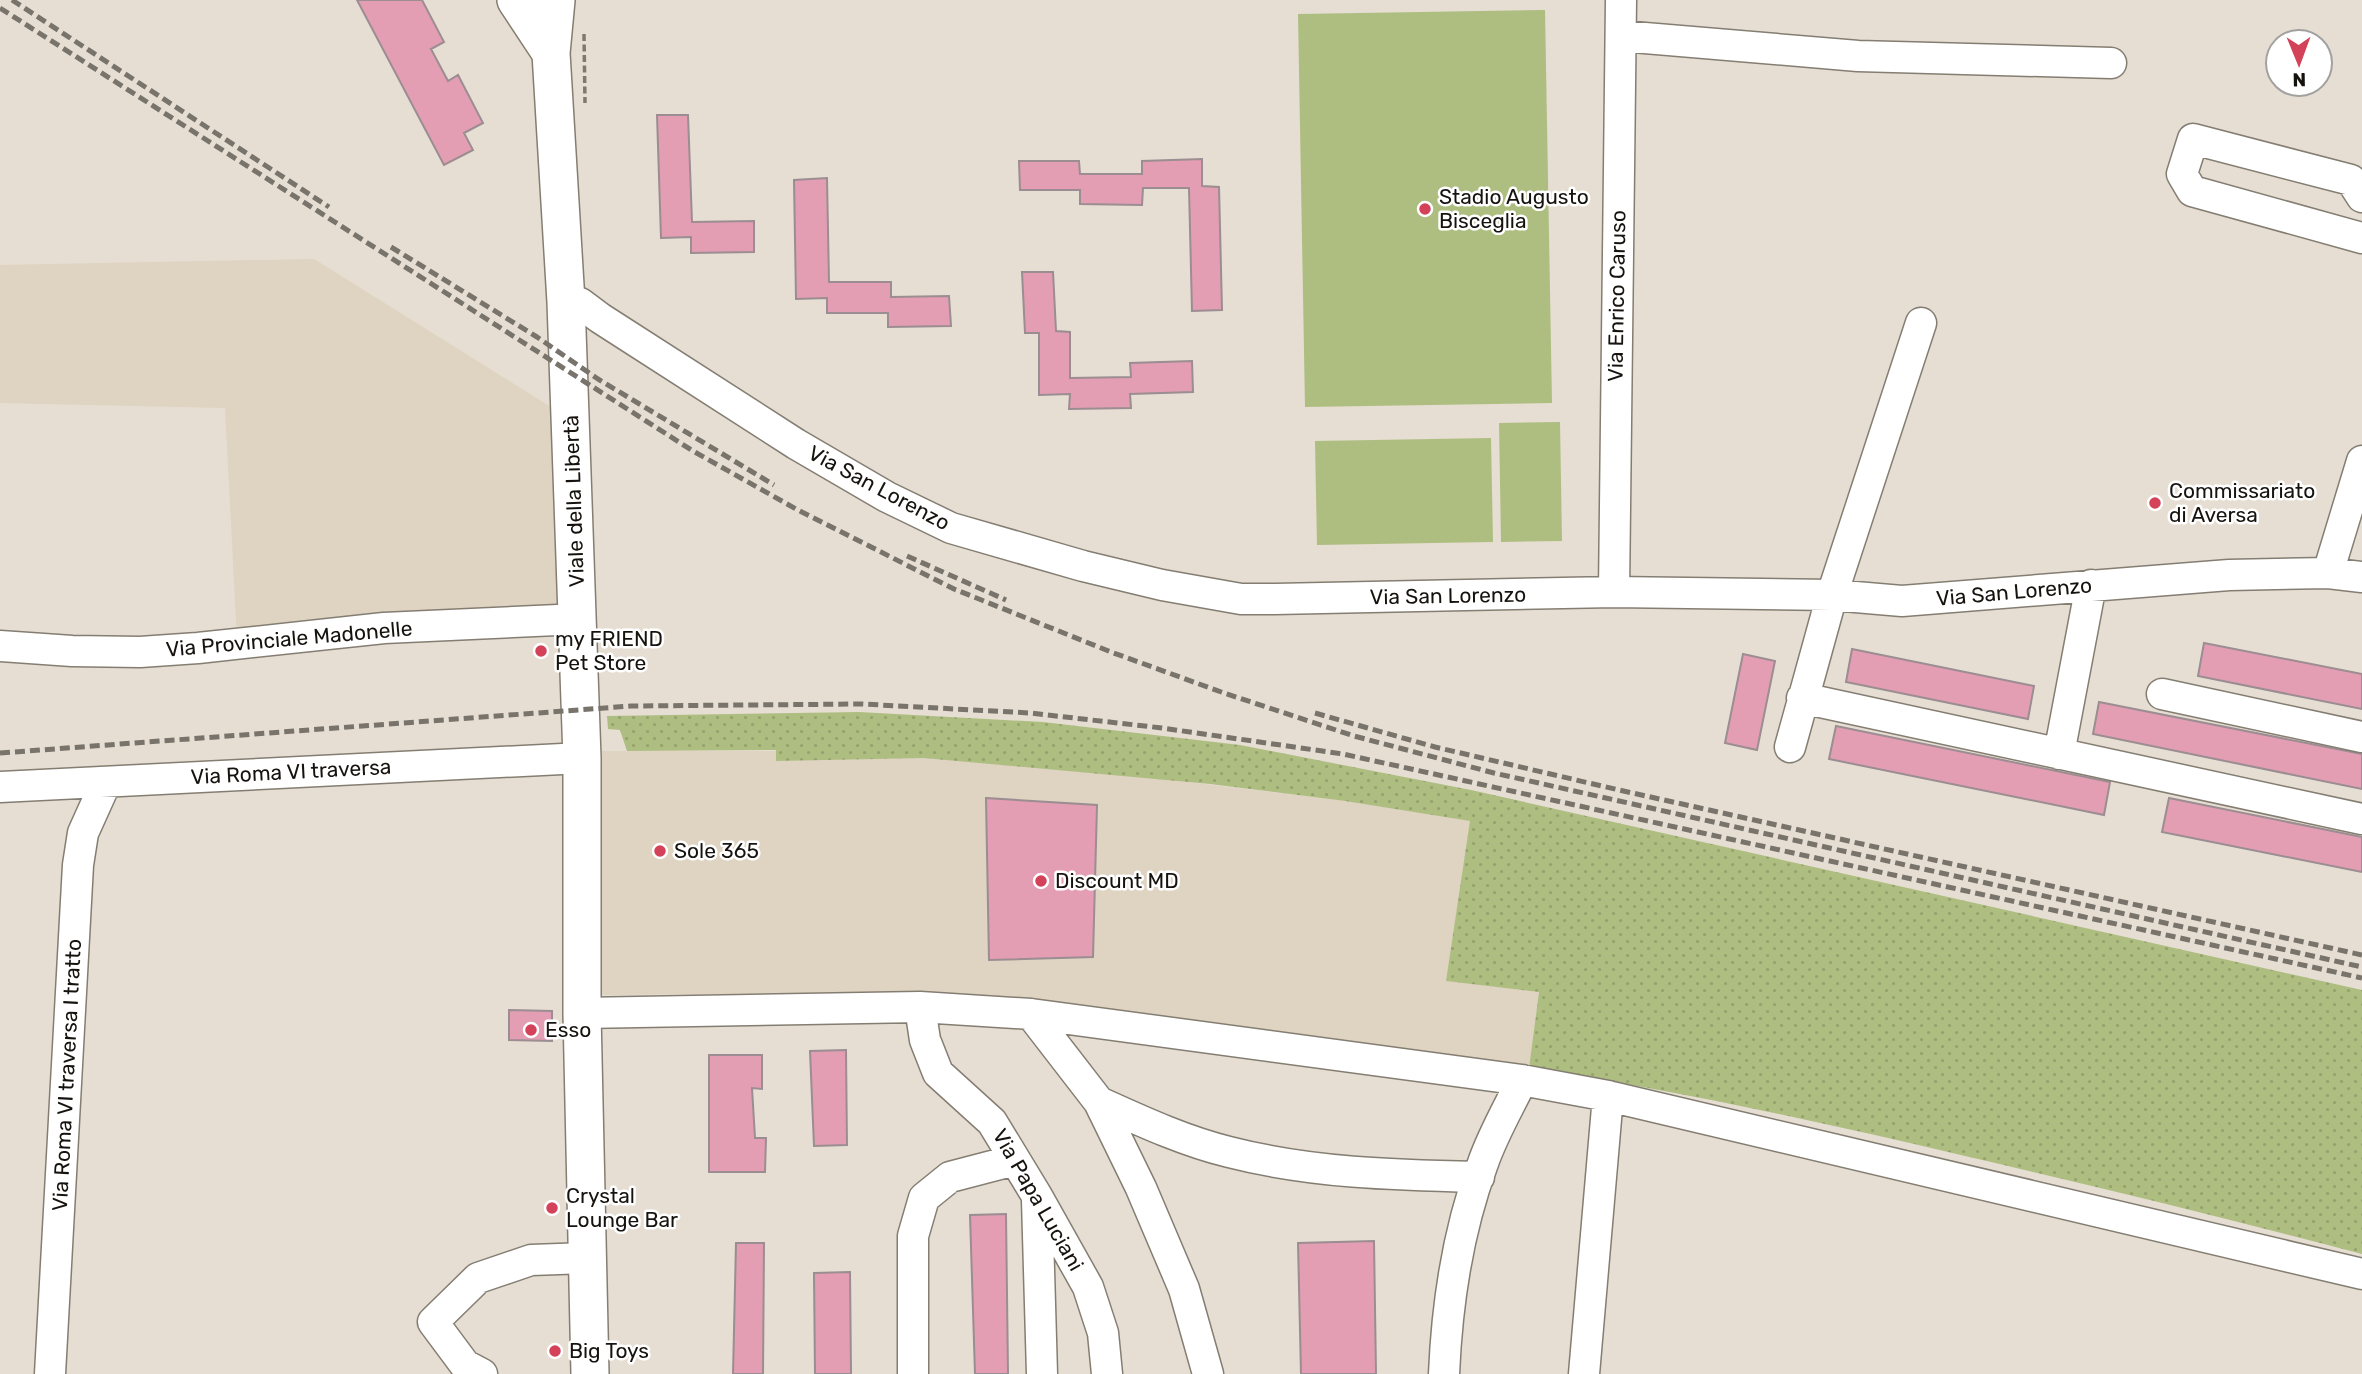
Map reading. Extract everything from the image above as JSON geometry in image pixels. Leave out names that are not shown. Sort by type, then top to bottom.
[{"type":"main road","name":"Viale della Libertà","points":[[516,0],[551,53],[577,314],[582,1013],[590,1374]]},
{"type":"main road","points":[[551,53],[556,0]]},
{"type":"street","name":"Via Enrico Caruso","points":[[1614,592],[1621,0]]},
{"type":"street","points":[[1621,36],[1858,56],[2111,63]]},
{"type":"street","points":[[2360,230],[2192,191],[2182,174],[2193,139],[2351,180],[2362,197]]},
{"type":"street","name":"Via San Lorenzo","points":[[577,314],[887,497],[951,528],[1161,585],[1241,598],[1614,592],[1832,595],[1902,601],[2229,575],[2328,573],[2362,577]]},
{"type":"street","points":[[1790,747],[1832,595],[1921,323]]},
{"type":"street","points":[[2328,573],[2362,461]]},
{"type":"street","points":[[2059,754],[2091,586]]},
{"type":"street","name":"Via Provinciale Madonelle","points":[[0,646],[140,652],[384,628],[579,619]]},
{"type":"street","points":[[2162,694],[2362,737]]},
{"type":"street","points":[[1802,698],[2362,819]]},
{"type":"street","name":"Via Roma VI traversa","points":[[0,787],[582,758]]},
{"type":"street","name":"Via Roma VI traversa I tratto","points":[[50,1374],[78,865],[83,833],[106,782]]},
{"type":"street","points":[[582,1013],[920,1007],[1031,1014],[1522,1080],[1608,1096],[2362,1274]]},
{"type":"street","name":"Via Papa Luciani","points":[[920,1007],[925,1040],[938,1073],[992,1122],[1088,1287],[1103,1333],[1107,1374]]},
{"type":"street","points":[[1031,1014],[1099,1102],[1141,1188],[1184,1289],[1208,1374]]},
{"type":"street","points":[[1444,1374],[1458,1246],[1483,1162],[1522,1080]]},
{"type":"street","points":[[1584,1374],[1608,1096]]},
{"type":"street","points":[[1099,1102],[1154,1127],[1228,1152],[1295,1166],[1390,1175],[1479,1177]]},
{"type":"street","points":[[913,1374],[913,1236],[924,1198],[950,1177],[1015,1160]]},
{"type":"street","points":[[1037,1196],[1042,1374]]},
{"type":"street","points":[[482,1374],[465,1365],[433,1322],[478,1278],[531,1260],[587,1258]]},
{"type":"shaded area","points":[[314,259],[562,414],[571,613],[237,638],[225,408],[0,403],[0,265]]},
{"type":"shaded area","points":[[593,751],[928,751],[1345,801],[1471,821],[1446,981],[1539,992],[1529,1068],[978,1001],[933,992],[593,995]]},
{"type":"green space","name":"Stadio Augusto Bisceglia","points":[[1545,10],[1552,403],[1305,407],[1298,14]]},
{"type":"green space","points":[[1560,422],[1562,541],[1501,542],[1499,423]]},
{"type":"green space","points":[[1491,438],[1493,542],[1317,545],[1315,441]]},
{"type":"green space","points":[[859,712],[1043,722],[1240,745],[1471,790],[2362,990],[2362,1254],[2114,1191],[1857,1131],[1694,1097],[1529,1068],[1539,992],[1446,981],[1470,821],[1345,801],[1210,784],[924,758],[776,761],[776,750],[627,751],[620,730],[608,729],[607,716]]},
{"type":"building","points":[[357,0],[422,0],[444,42],[431,49],[448,81],[458,75],[483,123],[464,133],[473,150],[444,165]]},
{"type":"building","points":[[657,115],[688,115],[692,222],[754,221],[754,252],[691,253],[691,237],[661,238]]},
{"type":"building","points":[[1202,159],[1202,186],[1219,187],[1222,310],[1192,311],[1189,188],[1143,188],[1142,205],[1080,204],[1080,190],[1020,190],[1019,161],[1079,161],[1080,174],[1142,174],[1142,161]]},
{"type":"building","points":[[827,178],[829,282],[891,282],[891,297],[949,296],[951,326],[888,327],[888,313],[827,313],[827,298],[796,299],[794,180]]},
{"type":"building","points":[[1022,272],[1053,272],[1056,331],[1070,332],[1070,378],[1131,377],[1130,363],[1192,361],[1193,392],[1130,394],[1131,408],[1069,409],[1070,394],[1039,395],[1039,333],[1025,333]]},
{"type":"building","points":[[2204,643],[2362,674],[2362,709],[2198,676]]},
{"type":"building","points":[[1852,649],[2034,686],[2028,719],[1846,682]]},
{"type":"building","points":[[1743,654],[1775,661],[1757,750],[1725,743]]},
{"type":"building","points":[[2099,702],[2362,754],[2362,789],[2093,734]]},
{"type":"building","points":[[1836,726],[2110,782],[2104,815],[1829,759]]},
{"type":"building","name":"Discount MD","points":[[986,798],[1097,805],[1093,957],[989,960]]},
{"type":"building","points":[[2169,798],[2362,837],[2362,872],[2162,832]]},
{"type":"building","points":[[509,1010],[552,1011],[552,1041],[509,1040]]},
{"type":"building","points":[[846,1050],[847,1145],[814,1146],[810,1051]]},
{"type":"building","points":[[709,1055],[762,1055],[762,1089],[752,1088],[755,1138],[766,1138],[765,1172],[709,1172]]},
{"type":"building","points":[[1006,1214],[1008,1374],[975,1374],[970,1215]]},
{"type":"building","points":[[1374,1241],[1376,1374],[1301,1374],[1298,1243]]},
{"type":"building","points":[[736,1243],[764,1243],[763,1374],[733,1374]]},
{"type":"building","points":[[850,1272],[851,1374],[815,1374],[814,1273]]},
{"type":"railway","points":[[12,0],[329,207]]},
{"type":"railway","points":[[0,8],[693,451],[796,509],[954,589],[1111,652],[1354,736],[1494,773],[2362,967]]},
{"type":"railway","points":[[391,247],[537,337],[598,379],[774,485]]},
{"type":"railway","points":[[907,556],[1006,600]]},
{"type":"railway","points":[[0,753],[631,706],[862,704],[1030,713],[1162,728],[1343,754],[2362,978]]},
{"type":"railway","points":[[1315,713],[1435,747],[1619,790],[2362,955]]},
{"type":"place","name":"Stadio Augusto Bisceglia","points":[[1425,209]]},
{"type":"place","name":"Commissariato di Aversa","points":[[2155,503]]},
{"type":"place","name":"my FRIEND Pet Store","points":[[541,651]]},
{"type":"place","name":"Sole 365","points":[[660,851]]},
{"type":"place","name":"Discount MD","points":[[1041,881]]},
{"type":"place","name":"Esso","points":[[531,1030]]},
{"type":"place","name":"Crystal Lounge Bar","points":[[552,1208]]},
{"type":"place","name":"Big Toys","points":[[555,1351]]}]
